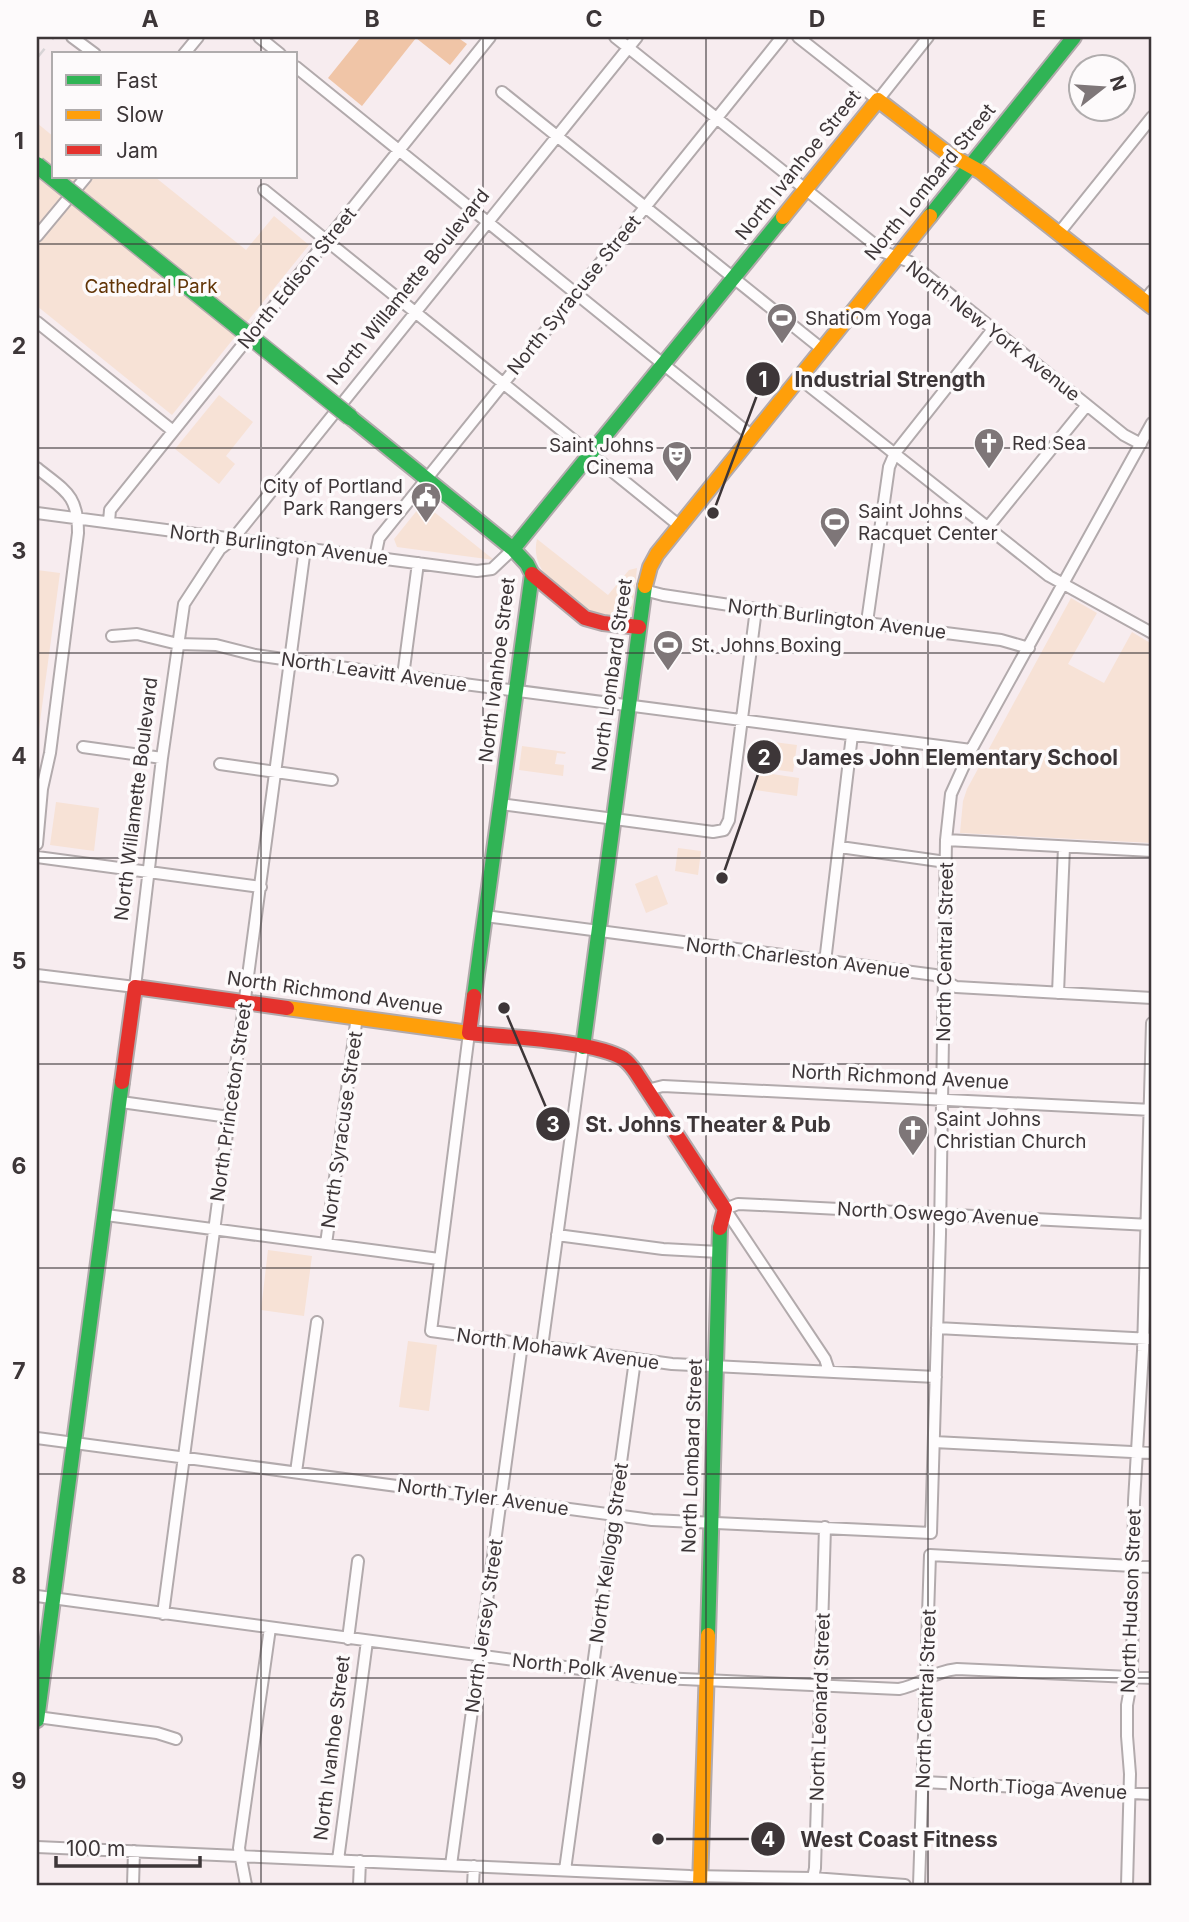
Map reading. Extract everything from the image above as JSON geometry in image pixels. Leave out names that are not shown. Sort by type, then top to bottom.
[{"type":"main road","name":"North Lombard Street","points":[[583,1047],[644,590],[652,561],[1074,37]]},
{"type":"main road","points":[[878,100],[947,152],[981,172],[1150,300]]},
{"type":"main road","name":"North Ivanhoe Street","points":[[470,1033],[532,574],[513,549],[878,100]]},
{"type":"main road","points":[[37,165],[52,177]]},
{"type":"main road","points":[[53,178],[513,549]]},
{"type":"main road","points":[[532,574],[585,618],[639,627]]},
{"type":"main road","name":"North Richmond Avenue","points":[[135,987],[606,1051],[625,1060],[647,1090]]},
{"type":"main road","name":"North Willamette Boulevard","points":[[37,1718],[45,1597],[75,1443],[135,987]]},
{"type":"main road","points":[[647,1090],[725,1209]]},
{"type":"main road","name":"North Lombard Street","points":[[701,1881],[720,1221],[725,1209]]},
{"type":"street","points":[[72,37],[92,52]]},
{"type":"street","points":[[186,52],[198,37]]},
{"type":"street","points":[[259,37],[278,52]]},
{"type":"street","name":"North Edison Street","points":[[109,522],[110,510],[491,37]]},
{"type":"street","name":"North New York Avenue","points":[[615,37],[884,252],[910,262],[1124,435],[1141,444]]},
{"type":"street","name":"North Willamette Boulevard","points":[[135,987],[162,758],[187,598],[220,550],[233,539],[636,37]]},
{"type":"street","name":"North Syracuse Street","points":[[375,557],[379,538],[782,37]]},
{"type":"street","points":[[798,37],[878,100]]},
{"type":"street","name":"North Ivanhoe Street","points":[[878,100],[928,37]]},
{"type":"street","points":[[298,68],[752,436]]},
{"type":"street","points":[[502,92],[822,349]]},
{"type":"street","points":[[1059,233],[1152,117]]},
{"type":"street","points":[[37,236],[85,178]]},
{"type":"street","points":[[264,190],[681,527]]},
{"type":"street","points":[[37,322],[173,431]]},
{"type":"street","points":[[867,622],[889,467],[895,453],[993,329]]},
{"type":"street","points":[[799,378],[1049,576],[1152,633]]},
{"type":"street","points":[[988,527],[1087,405]]},
{"type":"street","name":"North Central Street","points":[[931,1533],[943,1101],[946,841],[951,794],[971,750],[1152,423]]},
{"type":"street","points":[[37,468],[69,494],[78,518],[37,844]]},
{"type":"street","name":"North Burlington Avenue","points":[[37,513],[484,571],[499,564],[513,549]]},
{"type":"street","name":"North Princeton Street","points":[[163,1614],[306,548]]},
{"type":"street","points":[[403,676],[418,563]]},
{"type":"street","name":"North Burlington Avenue","points":[[644,590],[756,609],[1001,640],[1029,648]]},
{"type":"street","points":[[500,804],[713,832],[724,830],[729,820],[756,609]]},
{"type":"street","name":"North Leavitt Avenue","points":[[112,636],[137,635],[178,644],[216,645],[291,660],[403,676],[971,750]]},
{"type":"street","points":[[824,961],[852,735]]},
{"type":"street","points":[[83,747],[162,758]]},
{"type":"street","points":[[220,764],[332,780]]},
{"type":"street","points":[[946,841],[1152,852]]},
{"type":"street","points":[[839,847],[946,862]]},
{"type":"street","points":[[1058,993],[1064,848]]},
{"type":"street","points":[[37,857],[261,887]]},
{"type":"street","name":"North Charleston Avenue","points":[[485,916],[935,975],[956,987],[1152,998]]},
{"type":"street","name":"North Richmond Avenue","points":[[37,975],[135,987]]},
{"type":"street","name":"North Syracuse Street","points":[[326,1244],[357,1016]]},
{"type":"street","name":"North Hudson Street","points":[[1127,1885],[1127,1705],[1132,1677],[1133,1501],[1147,1339],[1152,1023]]},
{"type":"street","name":"North Ivanhoe Street","points":[[431,1331],[470,1033]]},
{"type":"street","points":[[542,1347],[583,1047]]},
{"type":"street","name":"North Richmond Avenue","points":[[647,1090],[663,1086],[1151,1110]]},
{"type":"street","points":[[121,1102],[229,1117]]},
{"type":"street","name":"North Oswego Avenue","points":[[725,1209],[738,1204],[1149,1225]]},
{"type":"street","points":[[725,1209],[825,1359],[829,1371]]},
{"type":"street","points":[[106,1215],[439,1259]]},
{"type":"street","points":[[557,1235],[663,1249],[719,1252]]},
{"type":"street","points":[[296,1472],[317,1322]]},
{"type":"street","points":[[937,1328],[1147,1339]]},
{"type":"street","name":"North Mohawk Avenue","points":[[431,1331],[635,1360],[936,1377]]},
{"type":"street","name":"North Jersey Street","points":[[452,1865],[522,1344]]},
{"type":"street","name":"North Kellogg Street","points":[[565,1870],[635,1360]]},
{"type":"street","name":"North Tyler Avenue","points":[[37,1438],[664,1521],[711,1521],[931,1533]]},
{"type":"street","points":[[934,1441],[1152,1452]]},
{"type":"street","name":"North Leonard Street","points":[[812,1882],[825,1527]]},
{"type":"street","name":"North Central Street","points":[[919,1885],[930,1555],[1134,1566]]},
{"type":"street","name":"North Ivanhoe Street","points":[[348,1639],[358,1561]]},
{"type":"street","points":[[1134,1566],[1152,1567]]},
{"type":"street","name":"North Polk Avenue","points":[[45,1597],[653,1678],[899,1689],[914,1686],[941,1671],[957,1669],[1152,1678]]},
{"type":"street","points":[[246,1885],[239,1848],[270,1628]]},
{"type":"street","name":"North Ivanhoe Street","points":[[338,1860],[367,1641]]},
{"type":"street","points":[[37,1718],[157,1733],[176,1739]]},
{"type":"street","name":"North Tioga Avenue","points":[[924,1783],[1152,1794]]},
{"type":"street","points":[[37,1847],[588,1871],[701,1881],[905,1885]]},
{"type":"street","points":[[133,1885],[134,1851]]},
{"type":"street","points":[[359,1885],[360,1861]]},
{"type":"street","points":[[473,1885],[474,1866]]},
{"type":"street","points":[[587,1885],[588,1871]]},
{"type":"green space","name":"Cathedral Park","points":[[37,123],[52,135],[52,178],[156,178],[246,250],[274,216],[309,245],[172,415],[37,306]]},
{"type":"green space","points":[[219,395],[253,422],[226,456],[235,464],[219,484],[175,449]]},
{"type":"green space","points":[[423,503],[494,560],[397,547],[394,539]]},
{"type":"green space","points":[[537,539],[608,595],[629,570],[637,568],[632,615],[627,618],[606,617],[586,610],[546,575],[537,559]]},
{"type":"green space","points":[[37,570],[60,573],[39,729],[37,729]]},
{"type":"green space","points":[[1071,598],[1097,613],[1068,664],[1104,683],[1132,632],[1152,644],[1152,843],[960,833],[967,789]]},
{"type":"green space","points":[[759,740],[797,745],[793,772],[755,767]]},
{"type":"green space","points":[[522,746],[566,752],[557,753],[555,764],[564,765],[563,776],[519,770]]},
{"type":"green space","points":[[758,772],[799,778],[797,796],[755,790]]},
{"type":"green space","points":[[56,802],[99,808],[94,851],[50,845]]},
{"type":"green space","points":[[678,848],[701,851],[698,875],[675,871]]},
{"type":"green space","points":[[657,875],[668,904],[646,913],[635,884]]},
{"type":"green space","points":[[268,1250],[312,1256],[304,1316],[261,1310]]},
{"type":"green space","points":[[408,1341],[437,1345],[429,1411],[399,1407]]},
{"type":"shaded area","points":[[361,37],[457,37],[467,44],[450,65],[416,38],[362,106],[328,78]]},
{"type":"railway","points":[[37,58],[54,37]]},
{"type":"traffic: fast","points":[[930,216],[1074,37]]},
{"type":"traffic: fast","points":[[37,165],[52,177]]},
{"type":"traffic: fast","points":[[53,178],[350,417]]},
{"type":"traffic: fast","points":[[513,549],[783,217]]},
{"type":"traffic: fast","points":[[350,417],[513,549],[532,574],[474,996]]},
{"type":"traffic: fast","points":[[583,1047],[645,586]]},
{"type":"traffic: fast","points":[[37,1720],[122,1082]]},
{"type":"traffic: fast","points":[[708,1635],[720,1228]]},
{"type":"traffic: slow","points":[[783,217],[878,100],[947,153],[981,172],[1152,307]]},
{"type":"traffic: slow","points":[[645,586],[657,554],[930,216]]},
{"type":"traffic: slow","points":[[287,1008],[469,1033]]},
{"type":"traffic: slow","points":[[700,1885],[708,1635]]},
{"type":"traffic: jam","points":[[532,574],[585,618],[639,627]]},
{"type":"traffic: jam","points":[[122,1082],[135,987],[287,1008]]},
{"type":"traffic: jam","points":[[474,996],[469,1033],[572,1044],[611,1053],[624,1059],[635,1071],[725,1209],[720,1228]]},
{"type":"place","name":"ShatiOm Yoga","points":[[782,345]]},
{"type":"place","name":"Red Sea","points":[[989,470]]},
{"type":"place","name":"Saint Johns Cinema","points":[[677,483]]},
{"type":"place","name":"Industrial Strength","points":[[713,513]]},
{"type":"place","name":"City of Portland Park Rangers","points":[[426,524]]},
{"type":"place","name":"Saint Johns Racquet Center","points":[[835,549]]},
{"type":"place","name":"St. Johns Boxing","points":[[668,672]]},
{"type":"place","name":"James John Elementary School","points":[[722,878]]},
{"type":"place","name":"St. Johns Theater & Pub","points":[[504,1008]]},
{"type":"place","name":"Saint Johns Christian Church","points":[[913,1157]]},
{"type":"place","name":"West Coast Fitness","points":[[658,1839]]}]
